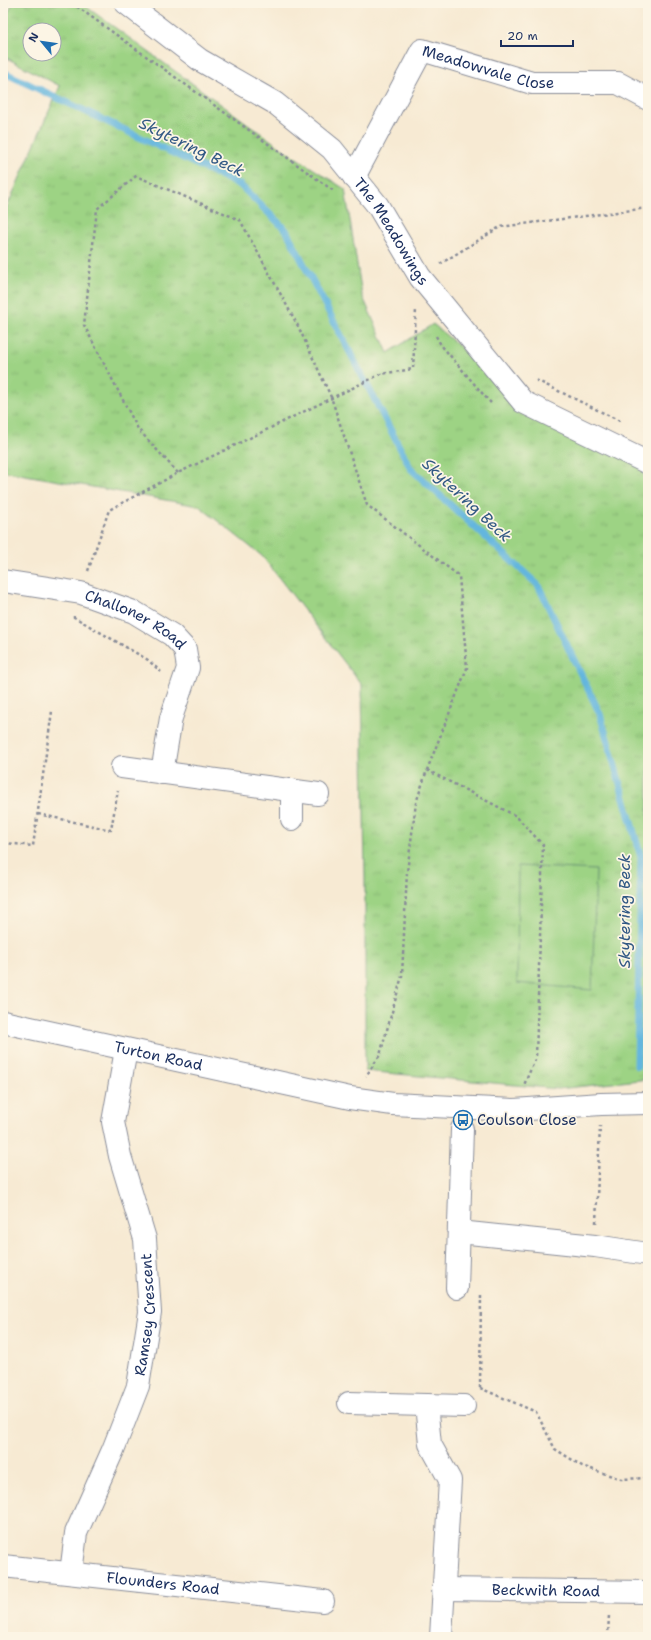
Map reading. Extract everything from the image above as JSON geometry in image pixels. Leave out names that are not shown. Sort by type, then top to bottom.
[{"type":"street","name":"The Meadowings","points":[[126,3],[200,60],[275,103],[332,149],[378,206],[420,276],[523,402],[648,463]]},
{"type":"street","name":"Meadowvale Close","points":[[354,177],[422,50],[532,83],[618,83],[648,98]]},
{"type":"street","name":"Challoner Road","points":[[3,581],[80,593],[134,612],[172,635],[185,649],[188,668],[171,718],[162,773]]},
{"type":"street","points":[[122,767],[318,794]]},
{"type":"street","points":[[292,790],[292,819]]},
{"type":"street","name":"Turton Road","points":[[3,1022],[350,1098],[393,1104],[514,1110],[601,1104],[648,1103]]},
{"type":"street","name":"Ramsey Crescent","points":[[71,1573],[76,1533],[113,1450],[138,1386],[150,1312],[145,1239],[120,1156],[113,1122],[126,1050]]},
{"type":"street","points":[[457,1288],[462,1129]]},
{"type":"street","points":[[459,1232],[595,1246],[648,1254]]},
{"type":"street","points":[[349,1403],[464,1406]]},
{"type":"street","points":[[426,1405],[430,1444],[450,1480],[441,1637]]},
{"type":"street","name":"Flounders Road","points":[[3,1566],[323,1601]]},
{"type":"street","name":"Beckwith Road","points":[[443,1589],[648,1592]]},
{"type":"path","points":[[72,3],[336,193]]},
{"type":"path","points":[[178,473],[138,430],[84,325],[97,209],[136,176],[240,220],[298,326],[331,397],[367,505],[459,576],[467,668],[427,770],[416,803],[406,872],[402,976],[380,1055],[350,1098]]},
{"type":"path","points":[[181,690],[148,660],[74,617],[80,593],[109,510],[178,473],[331,397],[381,374],[413,369],[417,297],[420,276],[500,228],[648,208]]},
{"type":"path","points":[[530,377],[627,425]]},
{"type":"path","points":[[3,857],[6,843],[33,846],[52,711]]},
{"type":"path","points":[[38,814],[111,830],[122,767]]},
{"type":"path","points":[[427,770],[516,816],[543,845],[536,1057],[514,1110]]},
{"type":"path","points":[[595,1246],[601,1104]]},
{"type":"path","points":[[457,1288],[481,1292],[480,1388],[464,1406]]},
{"type":"path","points":[[480,1388],[536,1412],[555,1449],[582,1466],[621,1479],[648,1478]]},
{"type":"green space","points":[[13,3],[81,3],[284,150],[345,189],[362,295],[388,353],[433,324],[511,390],[648,467],[648,1079],[558,1089],[365,1071],[365,876],[362,685],[262,556],[199,506],[3,471],[3,216],[60,86],[3,56],[3,22]]},
{"type":"green space","points":[[518,866],[596,870],[592,990],[517,983]]},
{"type":"waterway","name":"Skytering Beck","points":[[3,72],[240,185],[286,230],[411,469],[538,585],[600,714],[641,857],[637,1066]]},
{"type":"place","name":"Coulson Close","points":[[463,1120]]}]
